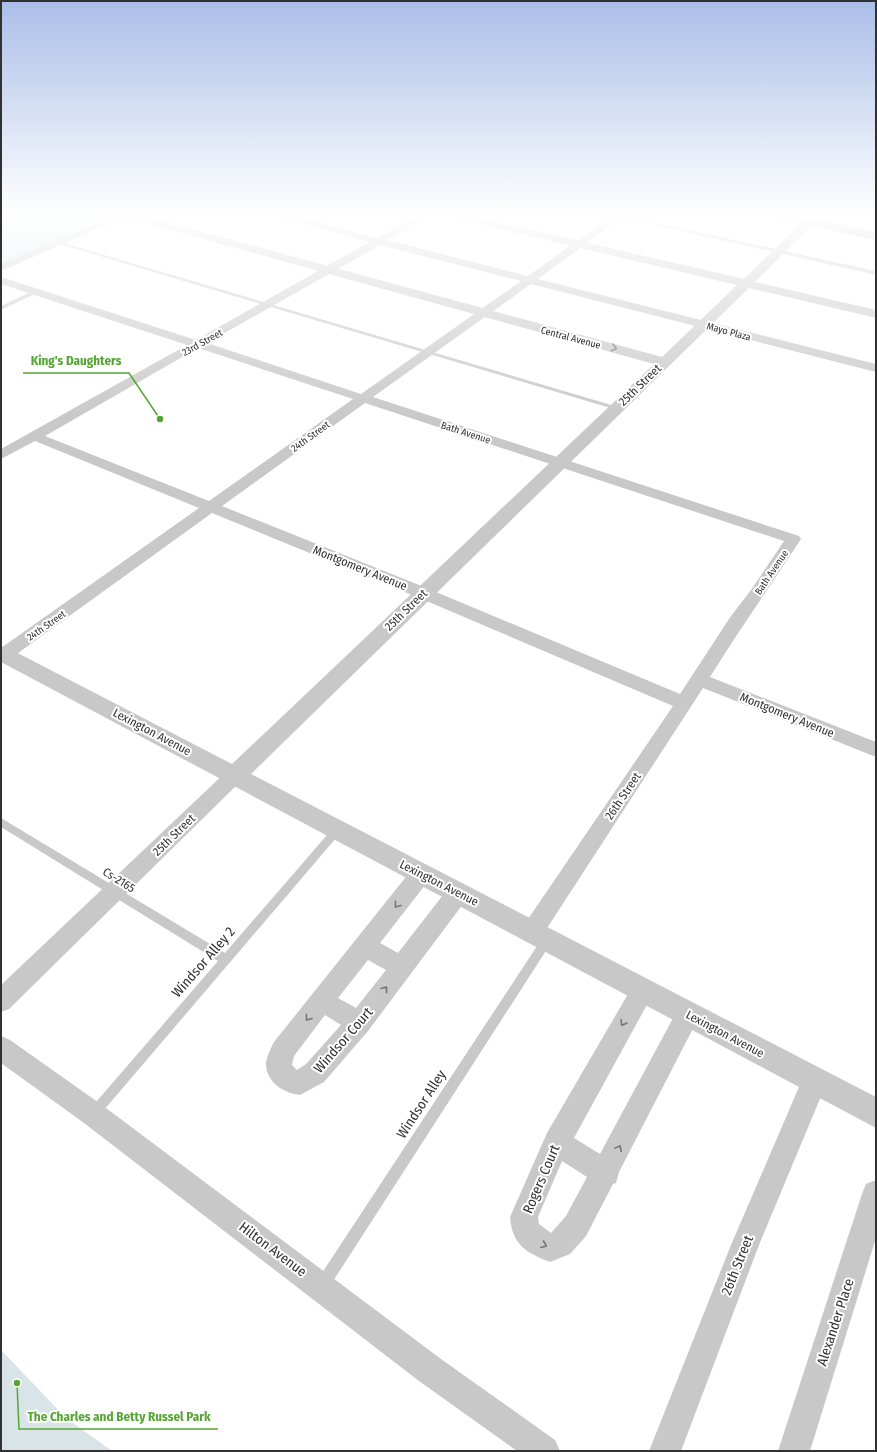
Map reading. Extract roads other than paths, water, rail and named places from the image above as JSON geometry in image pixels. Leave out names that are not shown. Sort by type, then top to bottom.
[{"type":"street","name":"Bath Avenue","points":[[13,284],[793,539],[712,659]]},
{"type":"street","name":"23rd Street","points":[[1,455],[304,284]]},
{"type":"street","name":"Central Avenue","points":[[378,284],[664,362]]},
{"type":"street","name":"24th Street","points":[[2,655],[525,284]]},
{"type":"street","name":"Mayo Plaza","points":[[540,284],[876,368]]},
{"type":"street","points":[[746,284],[876,314]]},
{"type":"street","name":"25th Street","points":[[1,1001],[702,324],[746,284]]},
{"type":"street","name":"Montgomery Avenue","points":[[34,436],[423,593],[684,703]]},
{"type":"street","name":"Lexington Avenue","points":[[2,655],[235,775],[337,831],[643,990],[876,1114]]},
{"type":"street","name":"26th Street","points":[[539,936],[712,659]]},
{"type":"street","name":"Montgomery Avenue","points":[[699,680],[876,750]]},
{"type":"street","name":"Windsor Court","points":[[421,874],[283,1050],[279,1063],[280,1070],[291,1082],[300,1082],[315,1073],[359,1023],[458,893]]},
{"type":"street","points":[[364,946],[402,967]]},
{"type":"street","name":"Rogers Court","points":[[643,990],[596,1069],[556,1142],[524,1217],[524,1226],[532,1239],[550,1248],[560,1244],[576,1226],[606,1173],[688,1015]]},
{"type":"street","points":[[321,1000],[359,1023]]},
{"type":"street","name":"Hilton Avenue","points":[[1,1048],[93,1114],[322,1286],[430,1370],[544,1451]]},
{"type":"street","name":"26th Street","points":[[665,1451],[745,1245],[814,1082]]},
{"type":"street","points":[[556,1142],[606,1173]]},
{"type":"street","name":"Alexander Place","points":[[794,1451],[876,1194]]},
{"type":"lane","points":[[196,284],[616,408]]},
{"type":"lane","points":[[1,308],[37,291]]},
{"type":"lane","points":[[1,300],[11,303]]},
{"type":"lane","name":"Cs-2165","points":[[1,822],[114,893],[225,959]]},
{"type":"lane","name":"Windsor Alley 2","points":[[93,1114],[225,959],[337,831]]},
{"type":"lane","name":"Windsor Alley","points":[[322,1286],[539,936]]},
{"type":"place","name":"King's Daughters","points":[[160,419]]},
{"type":"place","name":"The Charles and Betty Russel Park","points":[[17,1383]]}]
